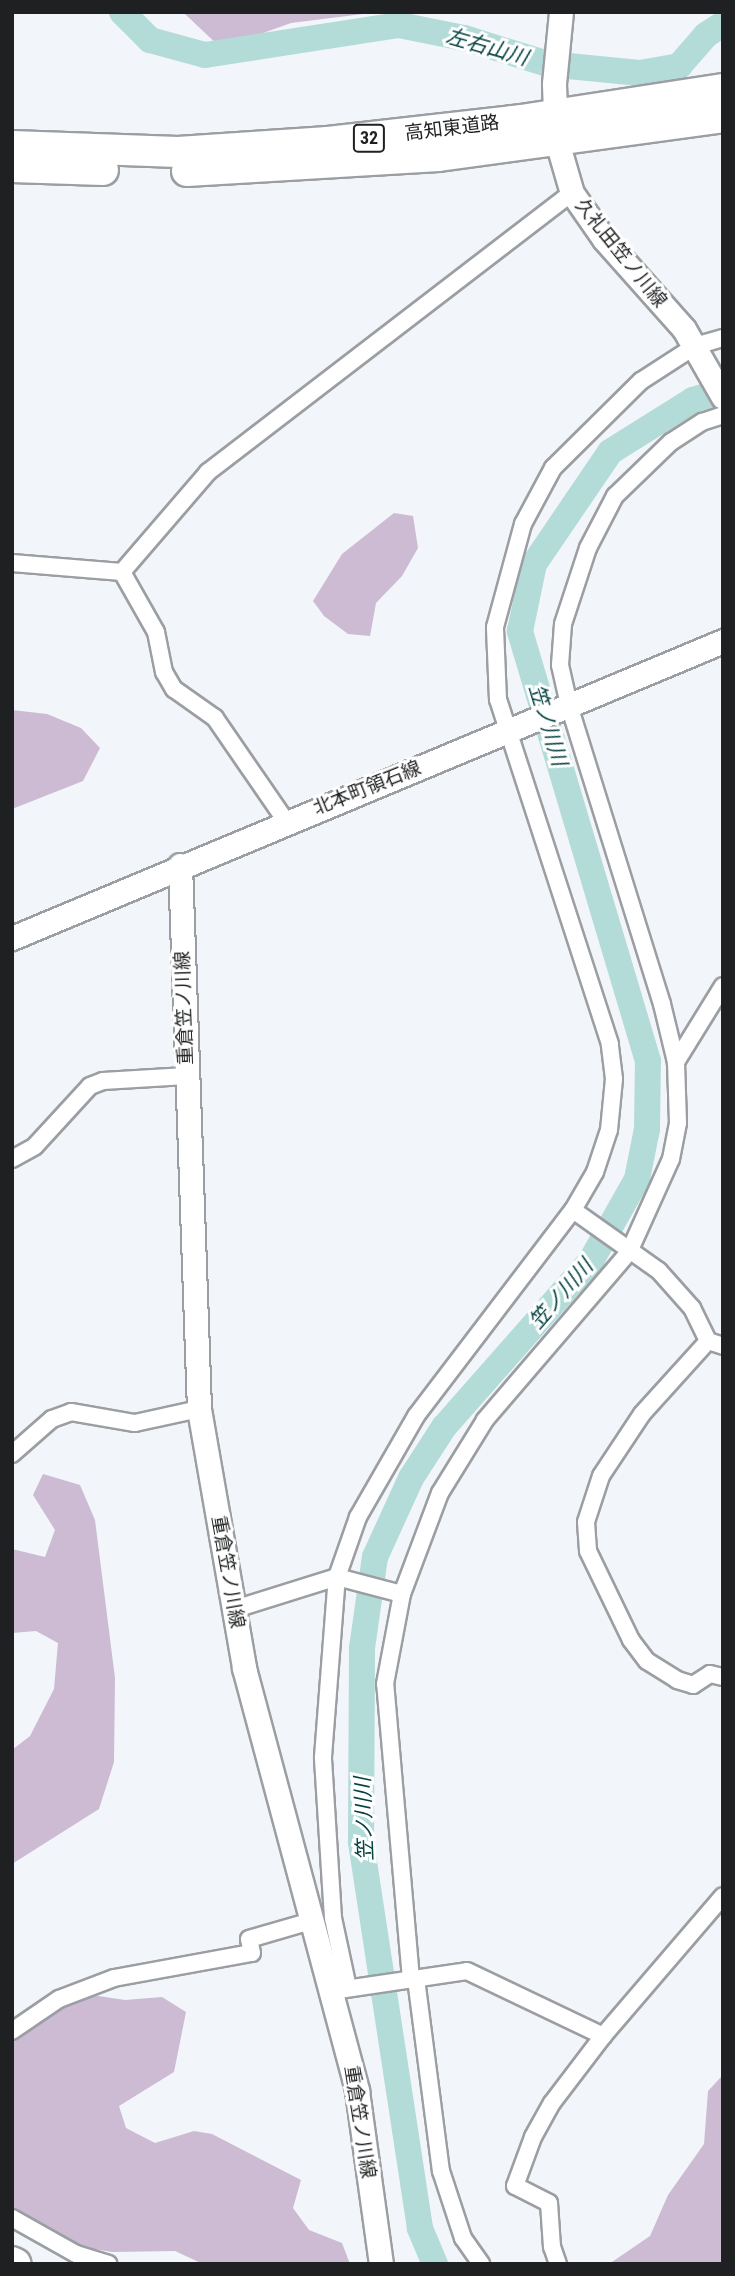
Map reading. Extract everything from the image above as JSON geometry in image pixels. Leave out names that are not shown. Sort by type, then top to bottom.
[{"type":"highway","name":"高知東道路","points":[[12,167],[175,172],[332,166],[555,126],[723,89]]},
{"type":"highway","name":"高知東道路","points":[[12,146],[178,152],[723,117]]},
{"type":"main road","name":"久礼田笠ノ川線","points":[[561,12],[554,84],[555,126],[572,193],[604,239],[697,349],[723,397]]},
{"type":"main road","name":"北本町領石線","points":[[12,938],[285,820],[723,641]]},
{"type":"main road","name":"重倉笠ノ川線","points":[[180,865],[199,1409],[244,1668],[272,1788],[311,1921],[346,1989],[381,2264]]},
{"type":"street","points":[[121,572],[208,472],[572,193]]},
{"type":"street","points":[[603,2036],[467,1971],[346,1989],[333,1918],[323,1757],[340,1578],[358,1517],[416,1416],[576,1212],[595,1172],[609,1130],[614,1079],[610,1044],[494,680],[495,628],[523,524],[553,468],[593,424],[641,381],[697,349],[723,338]]},
{"type":"street","points":[[481,2264],[463,2238],[441,2171],[410,1980],[385,1684],[400,1594],[440,1493],[485,1420],[624,1248],[671,1159],[678,1123],[676,1062],[662,1004],[567,706],[560,665],[563,624],[588,548],[615,495],[671,442],[702,422],[723,415]]},
{"type":"street","points":[[12,564],[121,572]]},
{"type":"street","points":[[121,572],[156,632],[164,672],[174,689],[215,718],[285,820]]},
{"type":"street","points":[[676,1062],[723,986]]},
{"type":"street","points":[[12,1158],[35,1146],[90,1086],[103,1081],[186,1076]]},
{"type":"street","points":[[576,1212],[659,1271],[692,1308],[715,1343],[642,1415],[601,1476],[586,1522],[588,1551],[631,1640],[647,1661],[677,1681],[693,1685],[710,1674],[723,1677]]},
{"type":"street","points":[[12,1454],[52,1419],[71,1412],[135,1423],[199,1409]]},
{"type":"street","points":[[235,1609],[340,1578],[400,1594]]},
{"type":"street","points":[[558,2264],[552,2247],[549,2203],[515,2186],[552,2103],[603,2036],[723,1896]]},
{"type":"street","points":[[12,2031],[59,1999],[114,1978],[252,1953],[249,1939],[311,1921]]},
{"type":"street","points":[[12,2218],[76,2254],[108,2264]]},
{"type":"shaded area","points":[[379,12],[291,23],[221,48],[185,14]]},
{"type":"shaded area","points":[[394,513],[413,516],[418,548],[402,576],[376,603],[370,636],[348,634],[324,616],[313,601],[342,554]]},
{"type":"shaded area","points":[[12,710],[47,714],[81,728],[100,748],[83,781],[12,809]]},
{"type":"shaded area","points":[[43,1474],[80,1485],[95,1520],[115,1678],[114,1762],[99,1809],[12,1864],[12,1750],[30,1736],[54,1689],[58,1643],[36,1631],[12,1633],[12,1549],[45,1557],[55,1530],[33,1495]]},
{"type":"shaded area","points":[[78,1993],[125,2000],[162,1997],[186,2012],[174,2072],[119,2106],[126,2128],[155,2143],[194,2131],[212,2134],[301,2180],[293,2208],[309,2230],[342,2243],[350,2264],[203,2264],[175,2251],[112,2252],[72,2245],[12,2215],[12,2042],[43,2012]]},
{"type":"shaded area","points":[[723,2075],[723,2264],[609,2264],[650,2236],[668,2195],[704,2144],[708,2091]]},
{"type":"waterway","name":"左右山川","points":[[122,12],[150,40],[205,55],[399,25],[464,38],[548,64],[640,73],[679,66],[706,35],[723,24]]},
{"type":"waterway","name":"笠ノ川川","points":[[435,2264],[420,2228],[361,1841],[362,1648],[375,1557],[411,1478],[444,1427],[592,1259],[637,1179],[647,1129],[648,1061],[520,631],[534,564],[610,452],[693,400],[723,391]]}]
